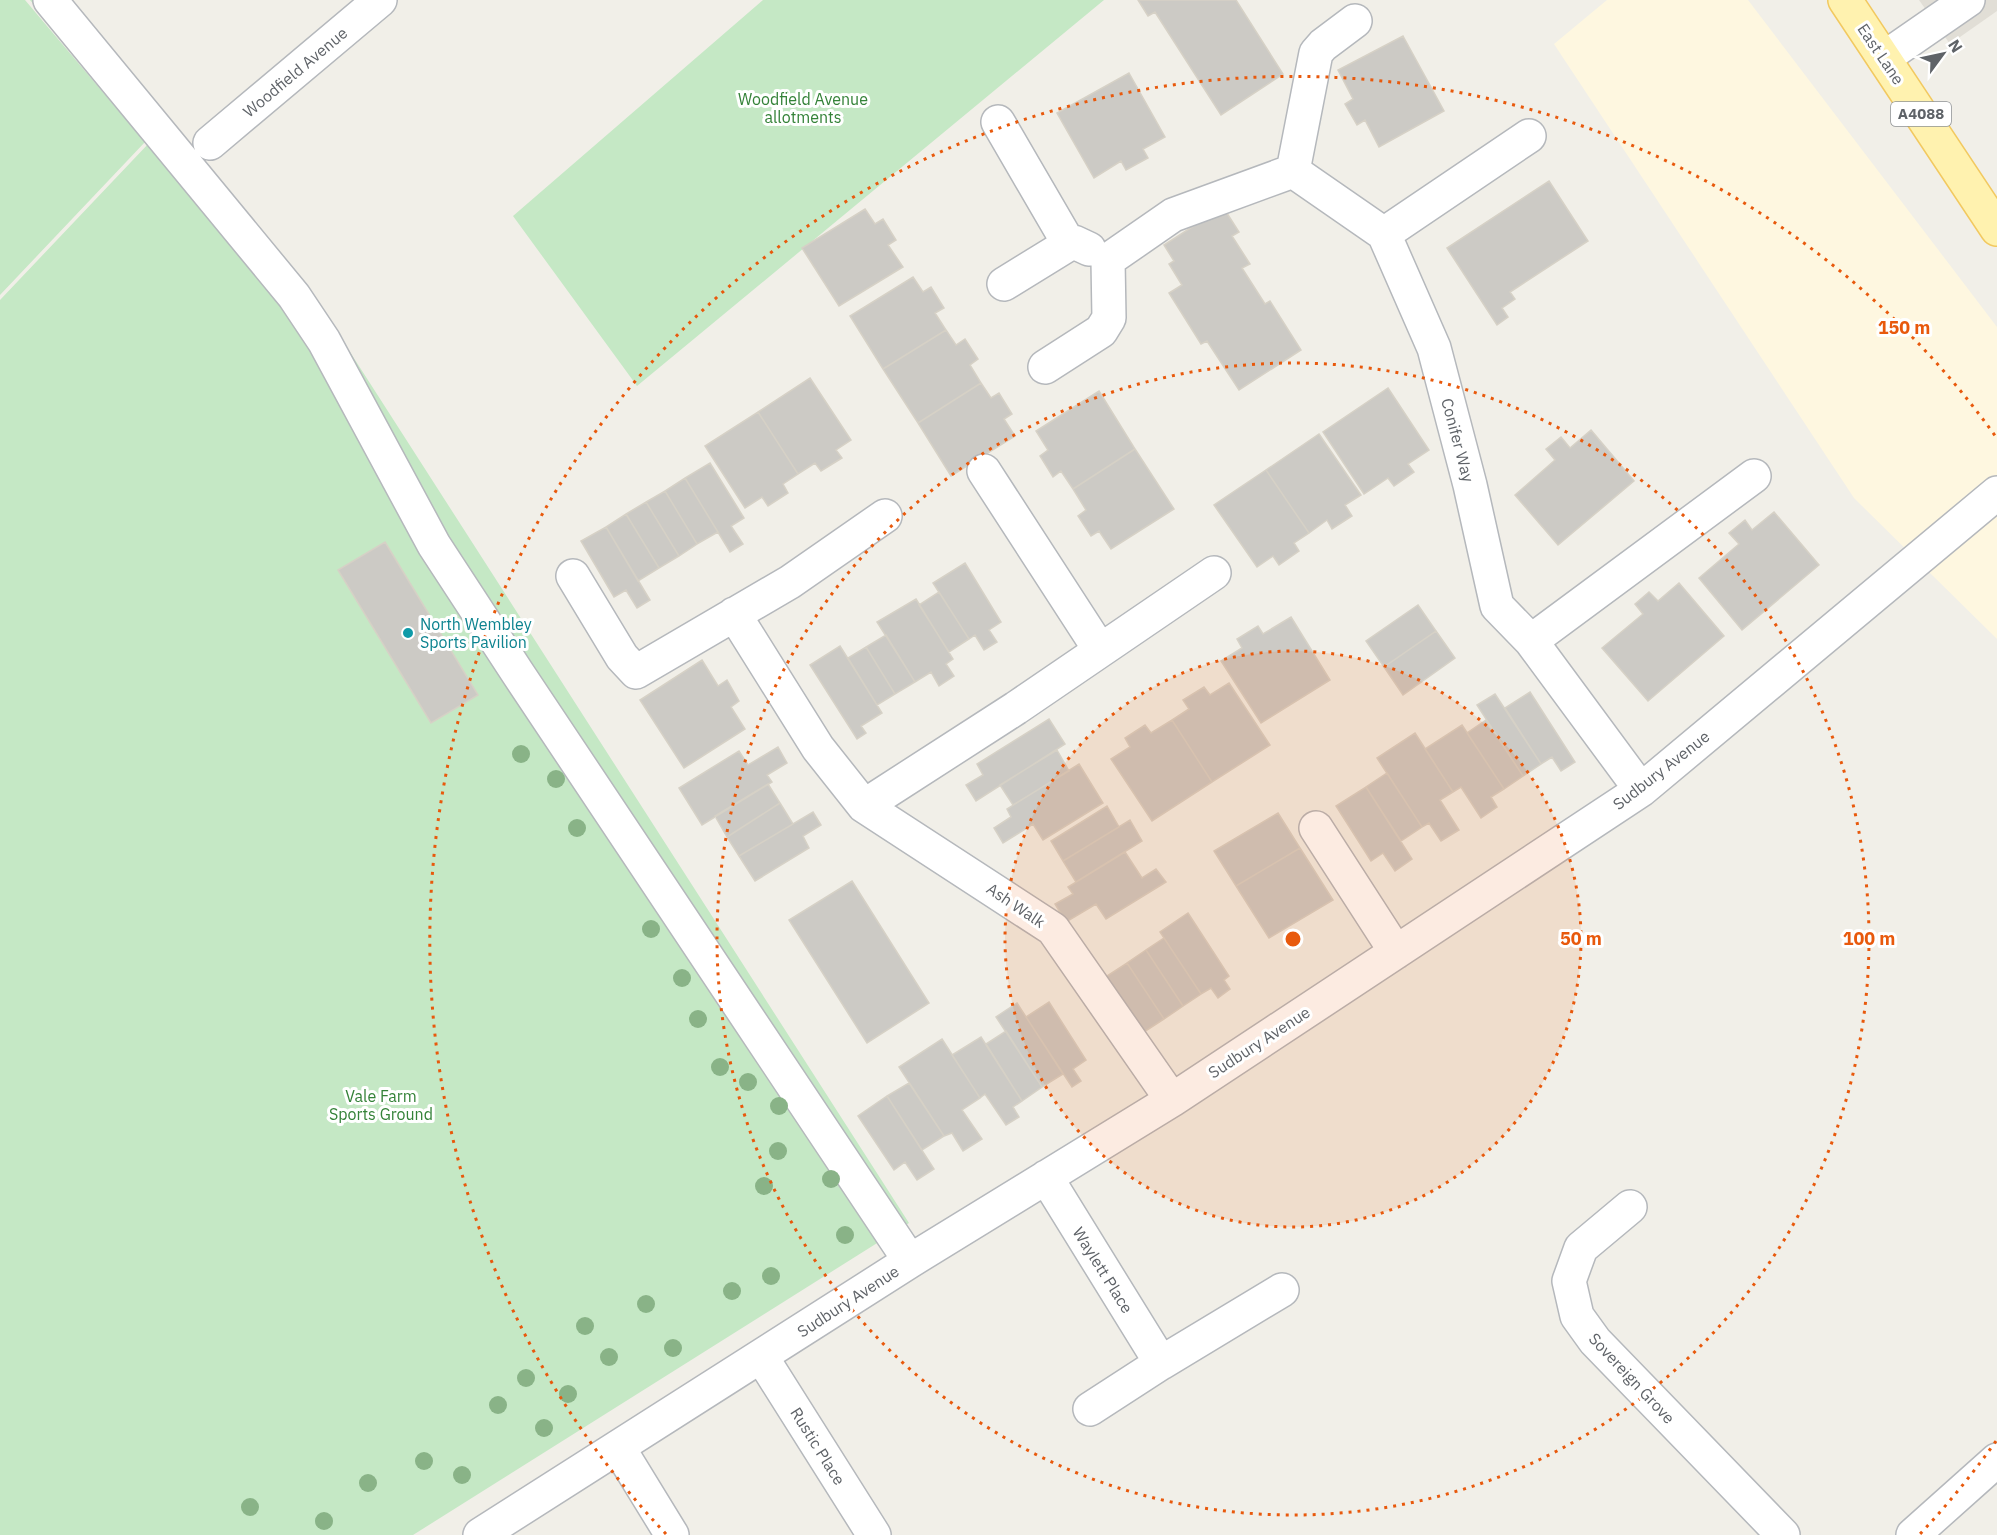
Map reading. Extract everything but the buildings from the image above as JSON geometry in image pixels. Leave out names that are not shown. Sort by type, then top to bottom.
[{"type":"main road","name":"East Lane","points":[[1845,0],[1997,229]]},
{"type":"street","points":[[50,0],[294,296],[324,341],[434,545],[909,1261]]},
{"type":"street","name":"Woodfield Avenue","points":[[210,143],[380,0]]},
{"type":"street","points":[[1884,58],[1968,0]]},
{"type":"street","points":[[1293,171],[1316,52],[1355,21]]},
{"type":"street","points":[[998,123],[1069,244]]},
{"type":"street","points":[[1293,171],[1384,234],[1529,136]]},
{"type":"street","points":[[1108,260],[1173,216],[1293,171]]},
{"type":"street","name":"Conifer Way","points":[[1384,234],[1434,348],[1470,484],[1497,606],[1531,641],[1641,790]]},
{"type":"street","points":[[1004,284],[1074,242],[1108,260]]},
{"type":"street","points":[[1045,367],[1101,331],[1105,325],[1109,318],[1108,260]]},
{"type":"street","points":[[984,471],[1100,650]]},
{"type":"street","points":[[1531,641],[1754,476]]},
{"type":"street","name":"Sudbury Avenue","points":[[480,1535],[909,1261],[1172,1100],[1641,790],[1997,493]]},
{"type":"street","points":[[573,576],[622,657],[636,672],[790,582],[885,516]]},
{"type":"street","points":[[864,806],[1016,708],[1214,573]]},
{"type":"street","name":"Ash Walk","points":[[734,614],[818,748],[864,806],[1053,930],[1172,1100]]},
{"type":"street","points":[[1316,828],[1396,952]]},
{"type":"street","name":"Waylett Place","points":[[1046,1177],[1161,1363]]},
{"type":"street","name":"Sovereign Grove","points":[[1630,1207],[1581,1248],[1569,1281],[1577,1316],[1595,1341],[1783,1535]]},
{"type":"street","points":[[1090,1409],[1282,1290]]},
{"type":"street","name":"Rustic Place","points":[[761,1356],[874,1535]]},
{"type":"street","points":[[618,1447],[672,1535]]},
{"type":"street","points":[[1913,1535],[1997,1460]]},
{"type":"shaded area","points":[[1607,0],[1748,0],[1997,327],[1997,639],[1854,498],[1554,44]]},
{"type":"shaded area","points":[[1919,0],[1997,0],[1997,11],[1950,44]]},
{"type":"green space","points":[[0,0],[25,0],[145,142],[0,295]]},
{"type":"green space","name":"Vale Farm Sports Ground","points":[[30,0],[65,0],[314,296],[909,1223],[413,1535],[0,1535],[0,300],[150,142]]},
{"type":"green space","name":"Woodfield Avenue allotments","points":[[763,0],[1104,0],[637,386],[513,216]]},
{"type":"place","name":"North Wembley Sports Pavilion","points":[[408,633]]}]
